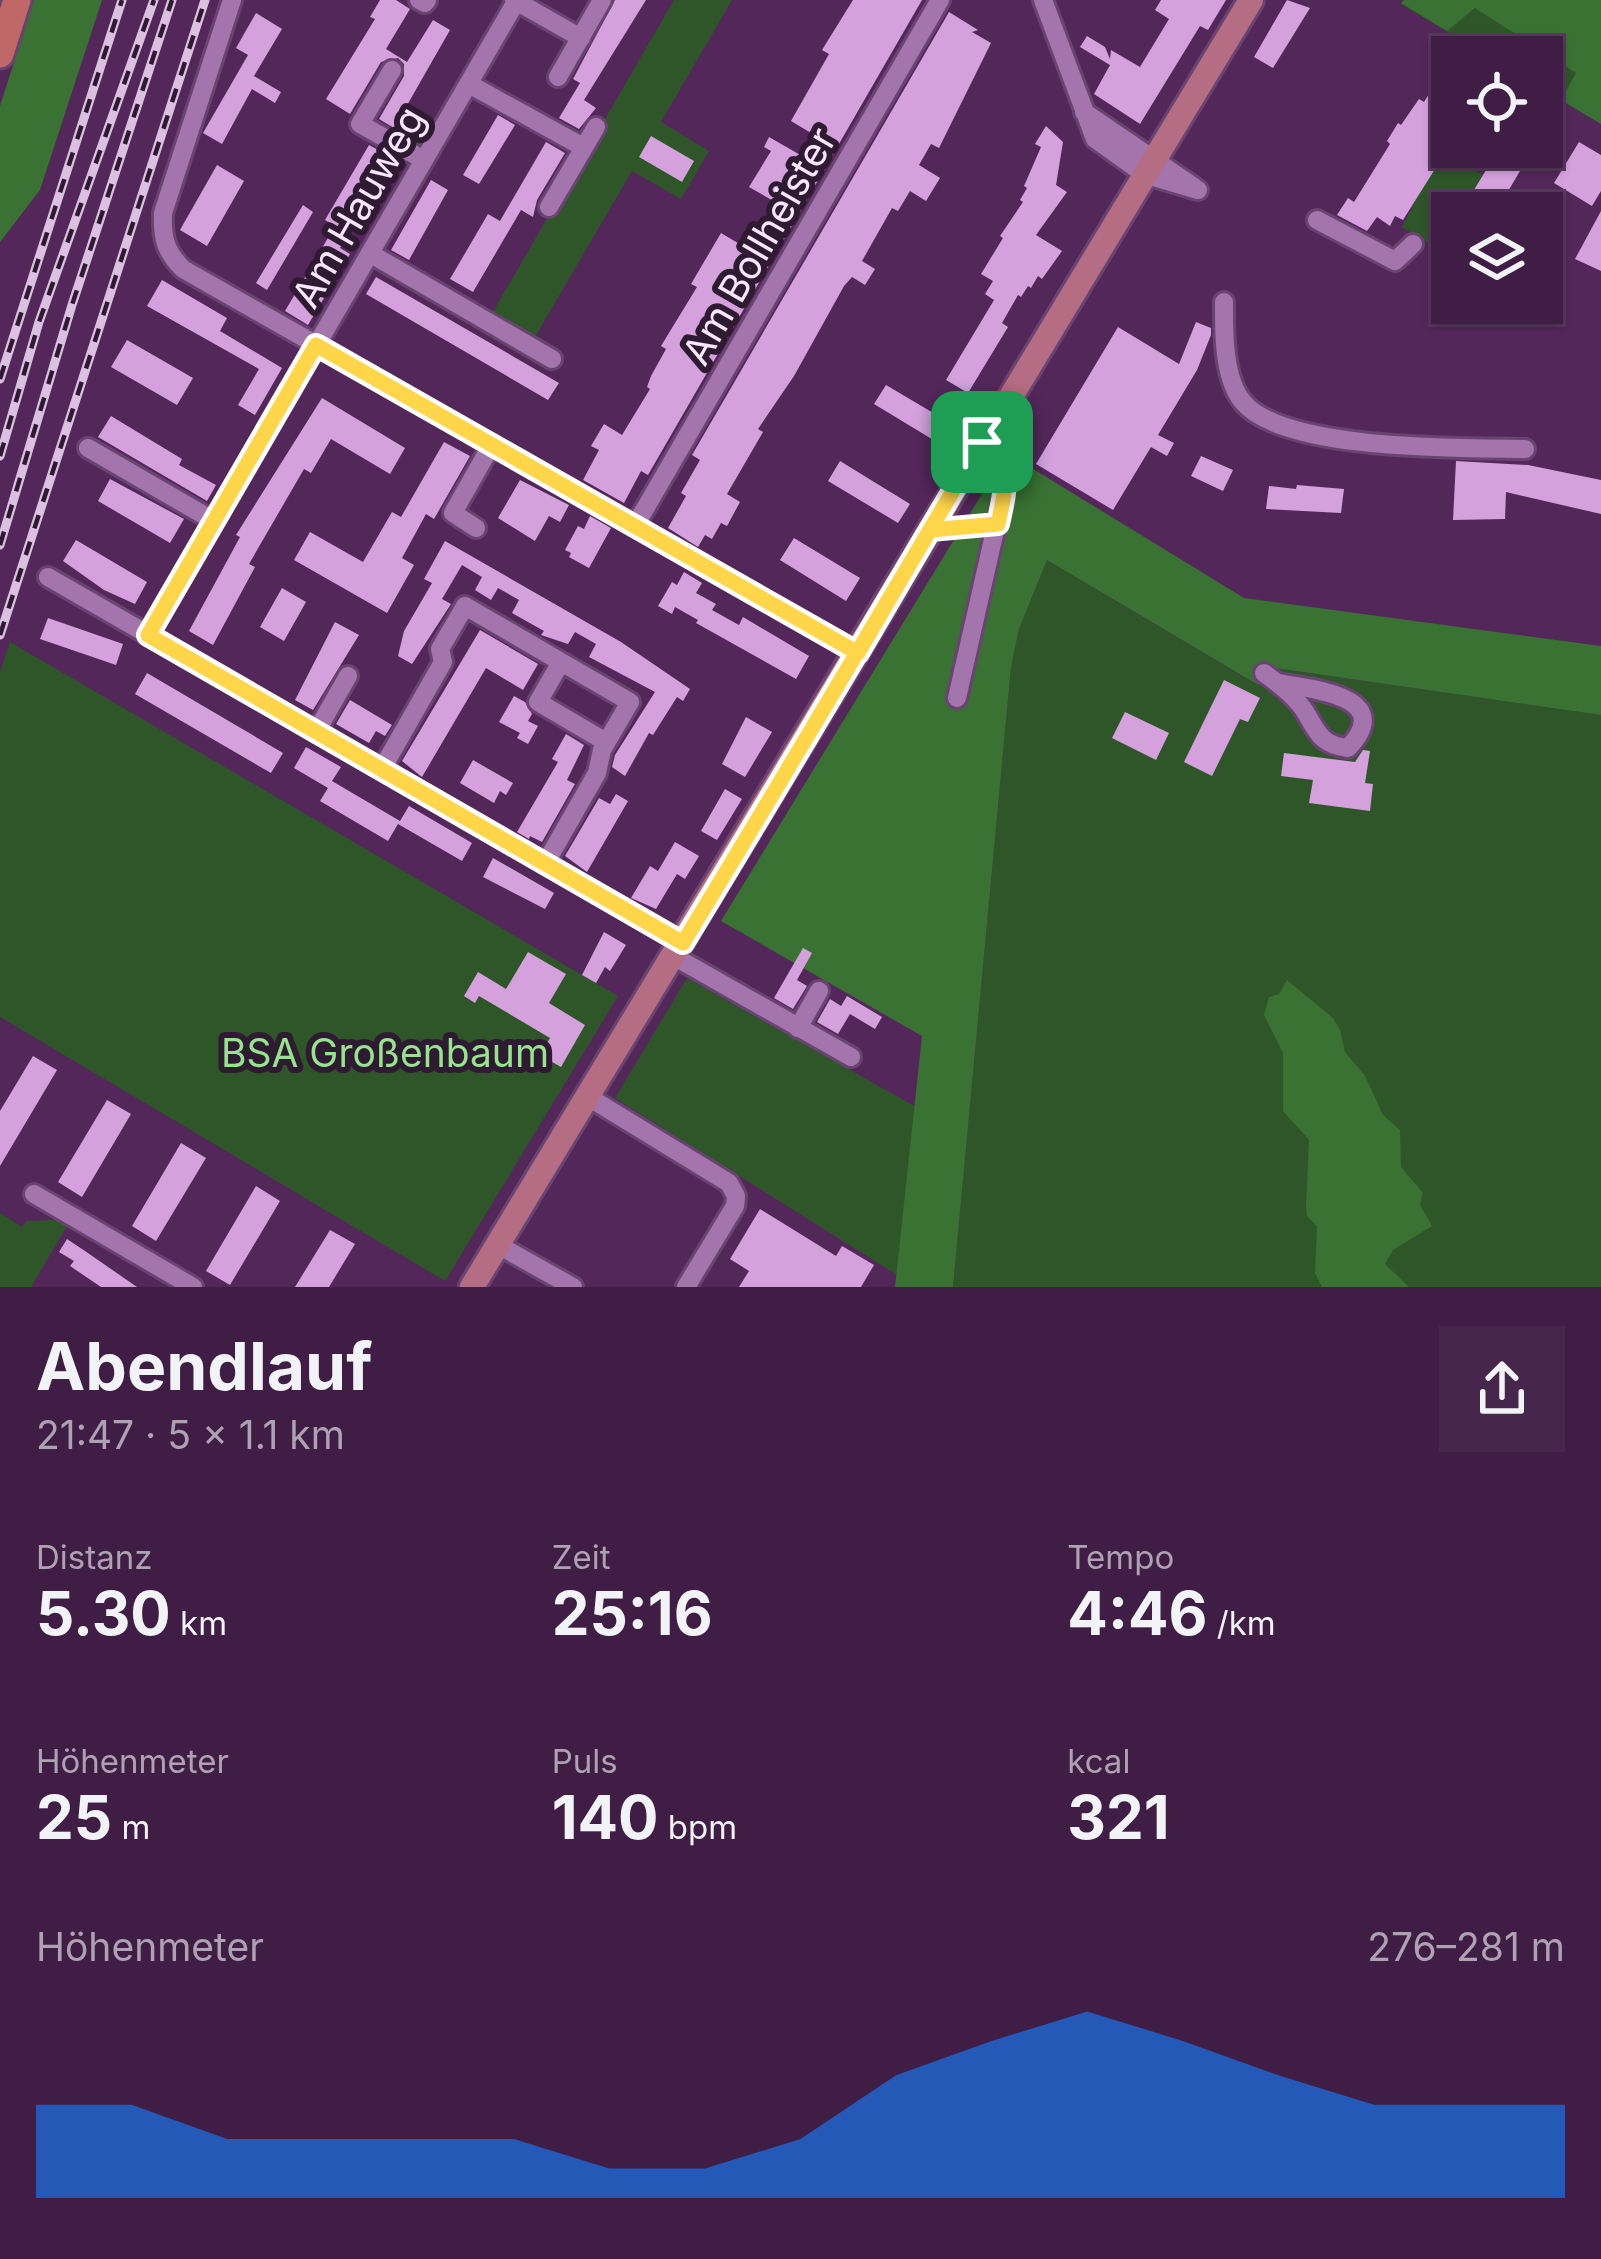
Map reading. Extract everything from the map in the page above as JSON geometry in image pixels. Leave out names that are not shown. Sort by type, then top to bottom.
[{"type":"highway","points":[[0,53],[17,0]]},
{"type":"main road","points":[[472,1287],[1250,0]]},
{"type":"street","points":[[232,0],[163,213],[167,253],[183,269],[858,653]]},
{"type":"street","points":[[516,0],[581,38]]},
{"type":"street","name":"Am Hauweg","points":[[148,635],[516,0]]},
{"type":"street","points":[[558,77],[602,0]]},
{"type":"street","name":"Am Bollheister","points":[[635,526],[940,0]]},
{"type":"street","points":[[1043,0],[1084,112],[1149,166]]},
{"type":"street","points":[[392,70],[360,124],[424,160]]},
{"type":"street","points":[[469,84],[583,147]]},
{"type":"street","points":[[549,207],[596,127]]},
{"type":"street","points":[[1317,220],[1395,261],[1413,244]]},
{"type":"street","points":[[371,254],[551,359]]},
{"type":"street","points":[[1224,302],[1236,389],[1244,403],[1266,421],[1305,433],[1398,446],[1526,449]]},
{"type":"street","points":[[957,698],[1006,482],[999,458],[982,442]]},
{"type":"street","points":[[476,528],[453,513],[485,476],[492,444]]},
{"type":"street","points":[[88,448],[214,521]]},
{"type":"street","points":[[930,530],[998,524]]},
{"type":"street","points":[[48,577],[545,864],[798,1028],[851,1057]]},
{"type":"street","points":[[382,769],[443,662],[440,649],[465,606],[562,662],[630,702],[607,742],[597,773],[545,864]]},
{"type":"street","points":[[562,662],[538,702],[607,742]]},
{"type":"street","points":[[316,731],[348,676]]},
{"type":"street","points":[[1270,678],[1336,692],[1350,701],[1363,725],[1358,738],[1348,748],[1331,746],[1320,738],[1305,710],[1270,678]]},
{"type":"street","points":[[798,1028],[819,992]]},
{"type":"street","points":[[590,1097],[729,1183],[736,1196],[735,1206],[686,1287]]},
{"type":"street","points":[[34,1194],[194,1287]]},
{"type":"street","points":[[499,1245],[573,1287]]},
{"type":"green space","points":[[34,0],[102,0],[40,190],[0,242],[0,106]]},
{"type":"green space","points":[[674,0],[732,0],[661,122],[709,151],[681,199],[632,171],[532,342],[490,317]]},
{"type":"green space","points":[[1404,0],[1601,0],[1601,124],[1563,101],[1563,36],[1454,36],[1401,4]]},
{"type":"green space","points":[[1601,0],[1601,124],[1563,101],[1576,73],[1563,65],[1563,36],[1519,36],[1475,8],[1447,31],[1401,3]]},
{"type":"green space","points":[[1432,168],[1471,168],[1483,175],[1473,192],[1431,192],[1431,245],[1402,227]]},
{"type":"green space","points":[[1007,453],[1244,598],[1601,646],[1601,715],[1268,667],[1258,685],[1047,560],[1019,629],[1011,667],[953,1287],[895,1287],[922,1036],[721,921]]},
{"type":"green space","points":[[1047,560],[1257,685],[1267,667],[1601,715],[1601,1287],[953,1287],[1011,667],[1019,629]]},
{"type":"green space","name":"BSA Großenbaum","points":[[10,642],[618,996],[445,1281],[0,1017],[0,672]]},
{"type":"green space","points":[[687,978],[916,1107],[897,1275],[615,1098]]},
{"type":"green space","points":[[1287,980],[1333,1018],[1345,1052],[1365,1076],[1383,1115],[1400,1130],[1401,1167],[1423,1193],[1420,1205],[1432,1226],[1393,1250],[1385,1264],[1409,1287],[1322,1287],[1315,1273],[1317,1226],[1307,1216],[1306,1206],[1309,1140],[1283,1111],[1283,1053],[1264,1015],[1269,997],[1279,994]]},
{"type":"green space","points":[[0,1213],[22,1227],[26,1221],[57,1220],[67,1226],[31,1287],[0,1287]]},
{"type":"building","points":[[380,0],[396,0],[410,9],[386,49],[407,62],[433,20],[450,30],[394,128],[379,119],[404,76],[404,64],[398,58],[381,62],[350,114],[326,99],[375,19],[370,17]]},
{"type":"building","points":[[615,0],[646,0],[584,100],[596,108],[579,129],[559,118],[580,83],[573,79]]},
{"type":"building","points":[[853,0],[922,0],[648,475],[641,471],[624,503],[583,480],[599,450],[591,446],[604,424],[622,435],[650,389],[651,376],[666,349],[661,346],[697,287],[691,284],[721,233],[748,249],[762,225],[771,230],[784,207],[749,187],[771,151],[764,147],[769,137],[809,160],[821,139],[791,121],[829,54],[822,50]]},
{"type":"building","points":[[1161,0],[1226,0],[1208,30],[1200,26],[1140,124],[1094,94],[1110,65],[1080,47],[1087,36],[1105,47],[1110,59],[1111,50],[1140,67],[1169,19],[1155,10]]},
{"type":"building","points":[[1287,0],[1310,8],[1273,68],[1254,57]]},
{"type":"building","points":[[949,12],[991,43],[939,148],[931,144],[919,165],[940,178],[926,201],[910,191],[898,211],[892,208],[862,261],[875,269],[865,285],[852,277],[844,286],[758,429],[763,432],[727,494],[740,502],[727,526],[721,523],[712,539],[705,535],[698,547],[668,528],[700,460],[692,455]]},
{"type":"building","points":[[256,13],[282,29],[254,76],[281,92],[275,103],[252,89],[222,144],[203,133],[248,55],[236,48]]},
{"type":"building","points":[[1431,91],[1431,168],[1435,169],[1403,220],[1395,216],[1390,226],[1377,217],[1367,231],[1337,215],[1348,198],[1354,202],[1398,123],[1419,99],[1424,102]]},
{"type":"building","points":[[498,115],[515,125],[479,184],[463,175]]},
{"type":"building","points":[[1046,126],[1063,142],[1056,185],[1067,192],[1036,235],[1062,251],[1042,279],[1038,276],[1031,288],[1018,295],[1002,323],[1008,327],[968,393],[946,380],[994,300],[985,294],[993,281],[981,274],[1023,202],[1024,186],[1041,147],[1035,144]]},
{"type":"building","points":[[651,136],[694,161],[682,182],[639,157]]},
{"type":"building","points":[[546,142],[565,153],[537,200],[533,217],[521,210],[473,292],[450,279],[488,214],[500,221]]},
{"type":"building","points":[[1579,142],[1601,155],[1601,191],[1592,206],[1554,183]]},
{"type":"building","points":[[369,145],[393,158],[340,248],[350,254],[308,325],[285,311],[335,226],[325,220]]},
{"type":"building","points":[[217,165],[244,181],[207,246],[180,230]]},
{"type":"building","points":[[1487,168],[1522,168],[1508,192],[1473,192]]},
{"type":"building","points":[[431,180],[448,190],[409,260],[391,250]]},
{"type":"building","points":[[303,205],[313,212],[267,290],[256,283]]},
{"type":"building","points":[[1601,211],[1601,271],[1575,259]]},
{"type":"building","points":[[376,277],[559,383],[548,400],[366,294]]},
{"type":"building","points":[[162,280],[227,318],[220,331],[282,368],[255,415],[238,405],[259,369],[147,306]]},
{"type":"building","points":[[1196,322],[1211,328],[1211,335],[1197,370],[1158,435],[1174,443],[1167,456],[1151,447],[1113,510],[1036,464],[1118,327],[1179,364]]},
{"type":"building","points":[[127,340],[193,378],[177,405],[111,367]]},
{"type":"building","points":[[886,385],[957,427],[945,447],[874,404]]},
{"type":"building","points":[[322,398],[405,448],[390,474],[331,439],[311,473],[304,469],[249,564],[255,567],[213,645],[189,631],[240,537],[236,535]]},
{"type":"building","points":[[111,416],[182,459],[179,465],[216,485],[207,501],[98,437]]},
{"type":"building","points":[[444,442],[470,456],[434,519],[426,514],[402,558],[414,565],[387,613],[294,560],[310,532],[363,562],[392,512],[401,517]]},
{"type":"building","points":[[1201,456],[1233,470],[1223,491],[1191,476]]},
{"type":"building","points":[[840,461],[910,504],[898,523],[828,481]]},
{"type":"building","points":[[1456,461],[1528,465],[1601,480],[1601,514],[1506,492],[1505,519],[1453,520]]},
{"type":"building","points":[[110,479],[184,519],[170,543],[98,501]]},
{"type":"building","points":[[520,480],[569,505],[560,522],[549,516],[535,541],[498,518]]},
{"type":"building","points":[[1297,485],[1344,489],[1341,513],[1266,509],[1269,486],[1296,489]]},
{"type":"building","points":[[590,516],[611,528],[589,568],[565,550],[578,526],[584,529]]},
{"type":"building","points":[[794,538],[860,578],[846,601],[780,560]]},
{"type":"building","points":[[76,540],[147,582],[135,604],[104,590],[63,561]]},
{"type":"building","points":[[445,541],[621,642],[690,689],[683,701],[677,697],[653,735],[649,733],[625,776],[612,767],[615,755],[655,692],[589,657],[596,644],[575,632],[568,644],[541,635],[544,631],[512,613],[519,600],[498,588],[491,600],[475,590],[482,577],[462,565],[442,599],[451,604],[412,664],[398,656],[404,631],[432,583],[424,579]]},
{"type":"building","points":[[684,572],[702,583],[696,593],[716,604],[712,610],[739,625],[743,617],[809,656],[796,679],[675,607],[672,614],[658,606]]},
{"type":"building","points":[[282,588],[306,602],[284,641],[260,627]]},
{"type":"building","points":[[48,618],[123,644],[116,665],[40,639]]},
{"type":"building","points":[[335,622],[359,635],[313,710],[295,700]]},
{"type":"building","points":[[480,630],[538,664],[523,690],[486,668],[422,777],[402,761]]},
{"type":"building","points":[[147,673],[283,753],[271,773],[135,694]]},
{"type":"building","points":[[1224,680],[1260,698],[1248,722],[1240,719],[1212,776],[1184,762]]},
{"type":"building","points":[[514,696],[525,702],[532,714],[528,721],[538,726],[528,744],[517,738],[520,733],[499,722]]},
{"type":"building","points":[[350,700],[392,725],[385,736],[376,731],[369,743],[336,724]]},
{"type":"building","points":[[1125,712],[1169,733],[1156,760],[1112,738]]},
{"type":"building","points":[[746,717],[772,732],[745,777],[722,764]]},
{"type":"building","points":[[566,734],[584,745],[567,780],[575,784],[542,842],[529,839],[517,832],[558,762],[552,759]]},
{"type":"building","points":[[306,747],[341,767],[332,781],[400,821],[409,806],[472,843],[462,861],[398,824],[388,841],[320,801],[328,788],[294,768]]},
{"type":"building","points":[[1363,750],[1370,751],[1365,783],[1373,784],[1370,811],[1309,803],[1313,780],[1281,776],[1284,753],[1355,762]]},
{"type":"building","points":[[473,760],[513,783],[506,795],[500,791],[494,803],[460,783]]},
{"type":"building","points":[[725,789],[742,799],[717,840],[701,831]]},
{"type":"building","points":[[616,794],[628,801],[587,872],[565,856],[599,798],[610,804]]},
{"type":"building","points":[[675,842],[699,856],[685,879],[677,874],[656,909],[631,898],[650,866],[658,871]]},
{"type":"building","points":[[493,858],[554,893],[545,909],[483,877]]},
{"type":"building","points":[[604,932],[626,945],[596,983],[582,975]]},
{"type":"building","points":[[803,948],[812,953],[797,980],[807,986],[793,1009],[774,998]]},
{"type":"building","points":[[528,952],[566,974],[549,1003],[585,1025],[561,1067],[540,1055],[550,1038],[479,996],[475,1003],[464,996],[478,972],[506,989]]},
{"type":"building","points":[[847,996],[882,1017],[875,1029],[850,1014],[838,1034],[817,1022],[830,999],[841,1006]]},
{"type":"building","points":[[33,1056],[57,1070],[0,1166],[0,1111]]},
{"type":"building","points":[[107,1100],[131,1114],[82,1197],[58,1182]]},
{"type":"building","points":[[181,1143],[206,1158],[156,1241],[132,1226]]},
{"type":"building","points":[[256,1186],[280,1201],[230,1285],[206,1271]]},
{"type":"building","points":[[760,1209],[836,1256],[842,1246],[874,1265],[861,1287],[739,1287],[749,1271],[730,1259]]},
{"type":"building","points":[[330,1230],[355,1244],[329,1287],[295,1287]]},
{"type":"building","points":[[67,1239],[137,1287],[101,1287],[70,1266],[74,1261],[59,1252]]},
{"type":"railway","points":[[0,379],[122,0]]},
{"type":"railway","points":[[0,456],[39,322],[154,0]]},
{"type":"railway","points":[[0,545],[172,0]]},
{"type":"railway","points":[[0,635],[205,0]]},
{"type":"route","points":[[982,442],[930,530],[858,653],[683,943],[148,635],[316,345],[858,653],[930,530],[998,524],[1006,482],[999,458],[982,442]]}]
